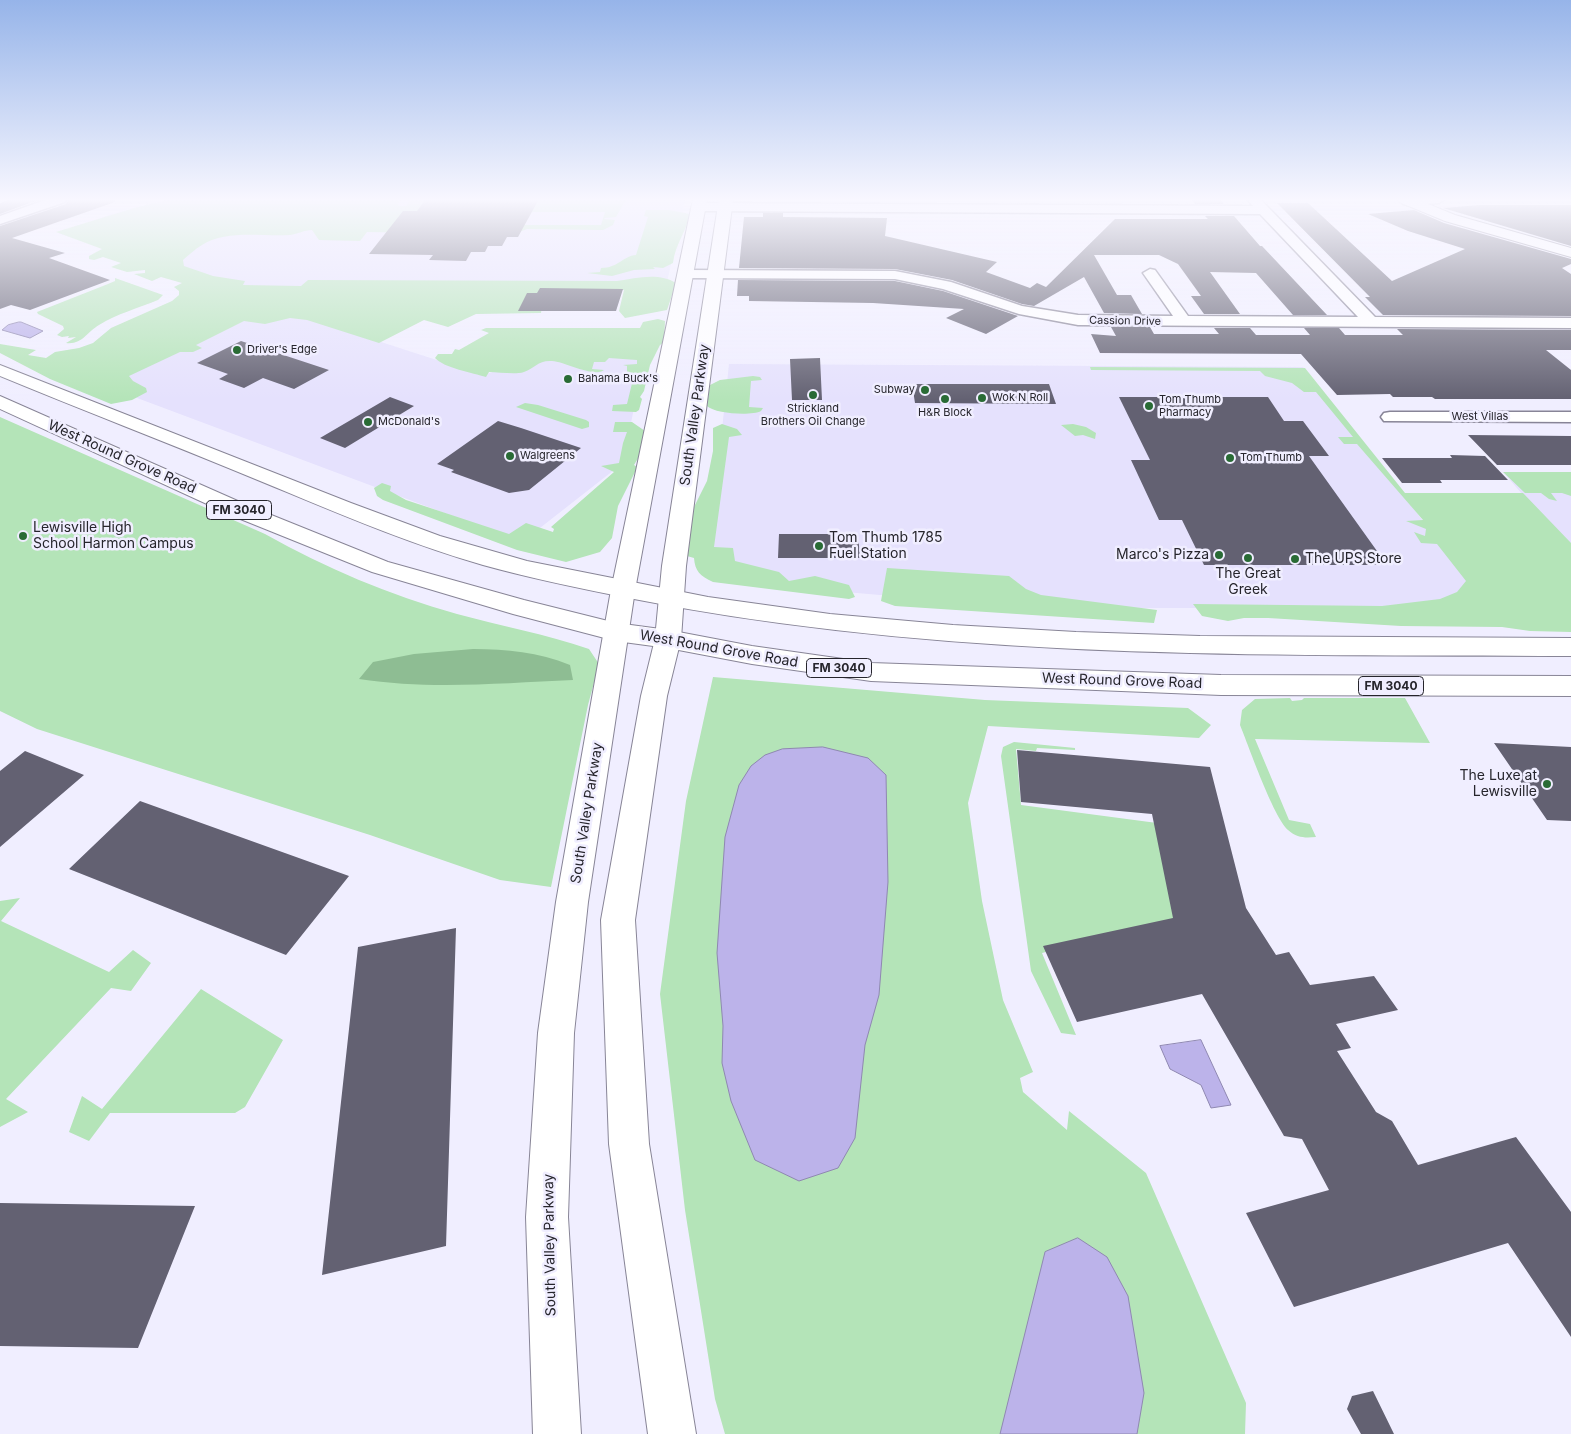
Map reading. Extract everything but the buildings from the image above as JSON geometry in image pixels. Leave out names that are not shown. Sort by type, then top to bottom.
[{"type":"main road","name":"South Valley Parkway","points":[[557,1434],[547,1217],[556,1033],[572,902],[623,590],[688,266]]},
{"type":"main road","name":"South Valley Parkway","points":[[672,1434],[629,1144],[618,920],[651,716],[668,639],[676,548],[717,266]]},
{"type":"main road","name":"FM 3040","points":[[0,370],[329,502],[429,539],[492,560],[671,600],[875,628],[1010,638],[1177,644],[1571,647]]},
{"type":"main road","name":"West Round Grove Road","points":[[0,402],[241,510],[380,567],[522,608],[616,632],[668,639],[752,655],[871,672],[1221,684],[1571,686]]},
{"type":"main road","points":[[657,417],[695,417]]},
{"type":"main road","points":[[976,676],[1003,662],[1136,667],[1163,664],[1177,644]]},
{"type":"main road","points":[[1221,684],[1222,666],[1235,661],[1365,661],[1430,646]]},
{"type":"street","points":[[1317,266],[1371,322]]},
{"type":"street","points":[[1150,273],[1184,321]]},
{"type":"street","name":"Cassion Drive","points":[[686,274],[894,275],[946,285],[1019,310],[1078,320],[1571,323]]},
{"type":"street","name":"West Villas","points":[[1390,417],[1571,417]]},
{"type":"shaded area","points":[[167,266],[671,266],[666,287],[285,301]]},
{"type":"shaded area","points":[[273,307],[483,375],[546,355],[644,358],[623,463],[522,542],[105,386]]},
{"type":"shaded area","points":[[19,322],[43,331],[30,338],[2,330],[8,325]]},
{"type":"shaded area","points":[[729,364],[1303,367],[1370,451],[1489,608],[1029,608],[811,589],[746,580],[709,551]]},
{"type":"shaded area","points":[[1504,473],[1571,473],[1571,547],[1522,494]]},
{"type":"shaded area","points":[[823,747],[868,758],[886,775],[888,882],[879,995],[865,1045],[855,1138],[838,1168],[799,1181],[755,1160],[731,1101],[722,1063],[723,1026],[717,953],[725,837],[739,785],[751,766],[765,755],[782,749]]},
{"type":"shaded area","points":[[1201,1040],[1231,1105],[1211,1108],[1201,1085],[1170,1069],[1160,1046]]},
{"type":"shaded area","points":[[1078,1238],[1107,1257],[1128,1296],[1144,1393],[1137,1434],[1000,1434],[1045,1252]]},
{"type":"green space","points":[[184,266],[213,276],[245,281],[243,285],[301,286],[308,280],[617,281],[640,277],[662,278],[676,283],[667,310],[625,318],[619,311],[624,290],[544,289],[541,313],[476,314],[448,327],[424,320],[379,343],[307,320],[290,318],[265,324],[244,321],[196,345],[202,348],[193,352],[180,352],[129,376],[133,381],[146,388],[147,392],[132,400],[111,404],[50,379],[0,353],[0,344],[36,350],[28,355],[46,358],[55,352],[79,348],[93,343],[111,328],[172,301],[179,295],[179,291],[174,287],[182,283],[161,277],[152,281],[134,274],[145,273],[145,270],[127,272],[111,267]]},
{"type":"green space","points":[[612,266],[667,266],[663,268],[653,267],[655,269],[634,270],[612,276],[587,273],[600,272],[601,268]]},
{"type":"green space","points":[[115,278],[163,295],[158,300],[106,321],[80,340],[72,343],[66,343],[76,337],[68,338],[69,336],[62,337],[57,335],[64,329],[63,326],[37,312],[115,281]]},
{"type":"green space","points":[[658,319],[665,321],[664,342],[660,345],[650,365],[644,391],[640,397],[642,399],[639,410],[636,412],[612,411],[613,405],[627,404],[634,375],[627,374],[627,366],[623,365],[637,364],[637,360],[609,358],[605,362],[594,362],[592,369],[604,370],[599,372],[547,361],[524,372],[489,372],[486,377],[445,365],[435,358],[438,354],[452,354],[455,349],[459,350],[489,333],[481,330],[486,328],[640,328],[643,322]]},
{"type":"green space","points":[[1090,367],[1305,368],[1405,493],[1523,493],[1571,543],[1571,632],[1530,631],[1502,627],[1401,626],[1268,618],[1244,618],[1228,621],[1202,616],[1193,604],[1382,606],[1440,599],[1457,592],[1466,581],[1437,544],[1421,543],[1414,532],[1425,536],[1426,529],[1406,521],[1423,520],[1357,444],[1344,444],[1338,437],[1353,437],[1316,392],[1304,392],[1292,383],[1265,376],[1260,371],[1091,370]]},
{"type":"green space","points":[[753,376],[760,377],[762,380],[751,381],[749,407],[763,408],[761,411],[756,413],[734,413],[718,411],[707,406],[710,385],[720,380]]},
{"type":"green space","points":[[525,403],[538,405],[586,420],[589,422],[589,427],[582,429],[516,407]]},
{"type":"green space","points":[[0,417],[265,534],[358,580],[432,607],[540,634],[589,649],[599,664],[588,705],[551,887],[500,880],[370,835],[37,729],[0,711]]},
{"type":"green space","points":[[615,422],[632,422],[645,431],[640,455],[634,465],[637,467],[636,470],[618,506],[612,538],[600,552],[566,562],[517,550],[383,500],[377,496],[374,488],[382,483],[391,486],[390,491],[406,500],[509,534],[526,523],[553,532],[554,529],[551,527],[614,472],[601,466],[619,463],[627,432],[613,432]]},
{"type":"green space","points":[[722,424],[737,429],[742,435],[729,437],[714,547],[733,548],[735,561],[779,572],[789,581],[815,576],[849,585],[855,597],[849,599],[713,582],[699,573],[694,558],[687,556],[694,507],[707,481],[713,451],[713,428]]},
{"type":"green space","points":[[1073,424],[1086,427],[1096,433],[1095,439],[1083,435],[1075,436],[1061,425]]},
{"type":"green space","points":[[1503,472],[1571,472],[1571,496],[1562,493],[1551,493],[1557,501],[1549,499],[1541,493],[1525,493]]},
{"type":"green space","points":[[887,568],[1009,576],[1026,589],[1041,595],[1157,610],[1154,623],[895,606],[881,601]]},
{"type":"green space","points":[[473,649],[522,652],[546,657],[570,665],[573,680],[439,685],[359,679],[373,662],[414,654]]},
{"type":"green space","points":[[713,677],[985,700],[1188,708],[1211,725],[1199,738],[988,726],[968,803],[982,901],[1003,1000],[1033,1072],[1020,1078],[1023,1092],[1067,1130],[1069,1111],[1146,1173],[1246,1403],[1245,1434],[725,1434],[715,1399],[685,1210],[660,994],[686,801]]},
{"type":"green space","points":[[1290,698],[1292,701],[1304,698],[1405,698],[1430,743],[1255,739],[1289,820],[1310,824],[1316,837],[1298,836],[1288,830],[1275,811],[1240,725],[1242,710],[1255,699]]},
{"type":"green space","points":[[1014,742],[1075,748],[1075,750],[1037,748],[1036,751],[1016,749],[1021,805],[1157,823],[1179,918],[1042,953],[1076,1035],[1061,1033],[1031,971],[1001,756],[1003,747]]},
{"type":"green space","points":[[20,898],[1,921],[109,972],[133,950],[151,963],[131,991],[111,988],[6,1099],[28,1112],[0,1127],[0,901]]},
{"type":"green space","points":[[201,989],[283,1040],[245,1107],[235,1113],[110,1113],[89,1141],[69,1132],[82,1096],[102,1109]]},
{"type":"place","name":"Driver's Edge","points":[[237,350]]},
{"type":"place","name":"Bahama Buck's","points":[[568,379]]},
{"type":"place","name":"Subway","points":[[925,390]]},
{"type":"place","name":"Strickland Brothers Oil Change","points":[[813,395]]},
{"type":"place","name":"Wok N Roll","points":[[982,398]]},
{"type":"place","name":"H&R Block","points":[[945,399]]},
{"type":"place","name":"Tom Thumb Pharmacy","points":[[1149,406]]},
{"type":"place","name":"McDonald's","points":[[368,422]]},
{"type":"place","name":"Walgreens","points":[[510,456]]},
{"type":"place","name":"Tom Thumb","points":[[1230,458]]},
{"type":"place","name":"Lewisville High School Harmon Campus","points":[[23,536]]},
{"type":"place","name":"Tom Thumb 1785 Fuel Station","points":[[819,546]]},
{"type":"place","name":"Marco's Pizza","points":[[1219,555]]},
{"type":"place","name":"The Great Greek","points":[[1248,558]]},
{"type":"place","name":"The UPS Store","points":[[1295,559]]},
{"type":"place","name":"The Luxe at Lewisville","points":[[1547,784]]}]
